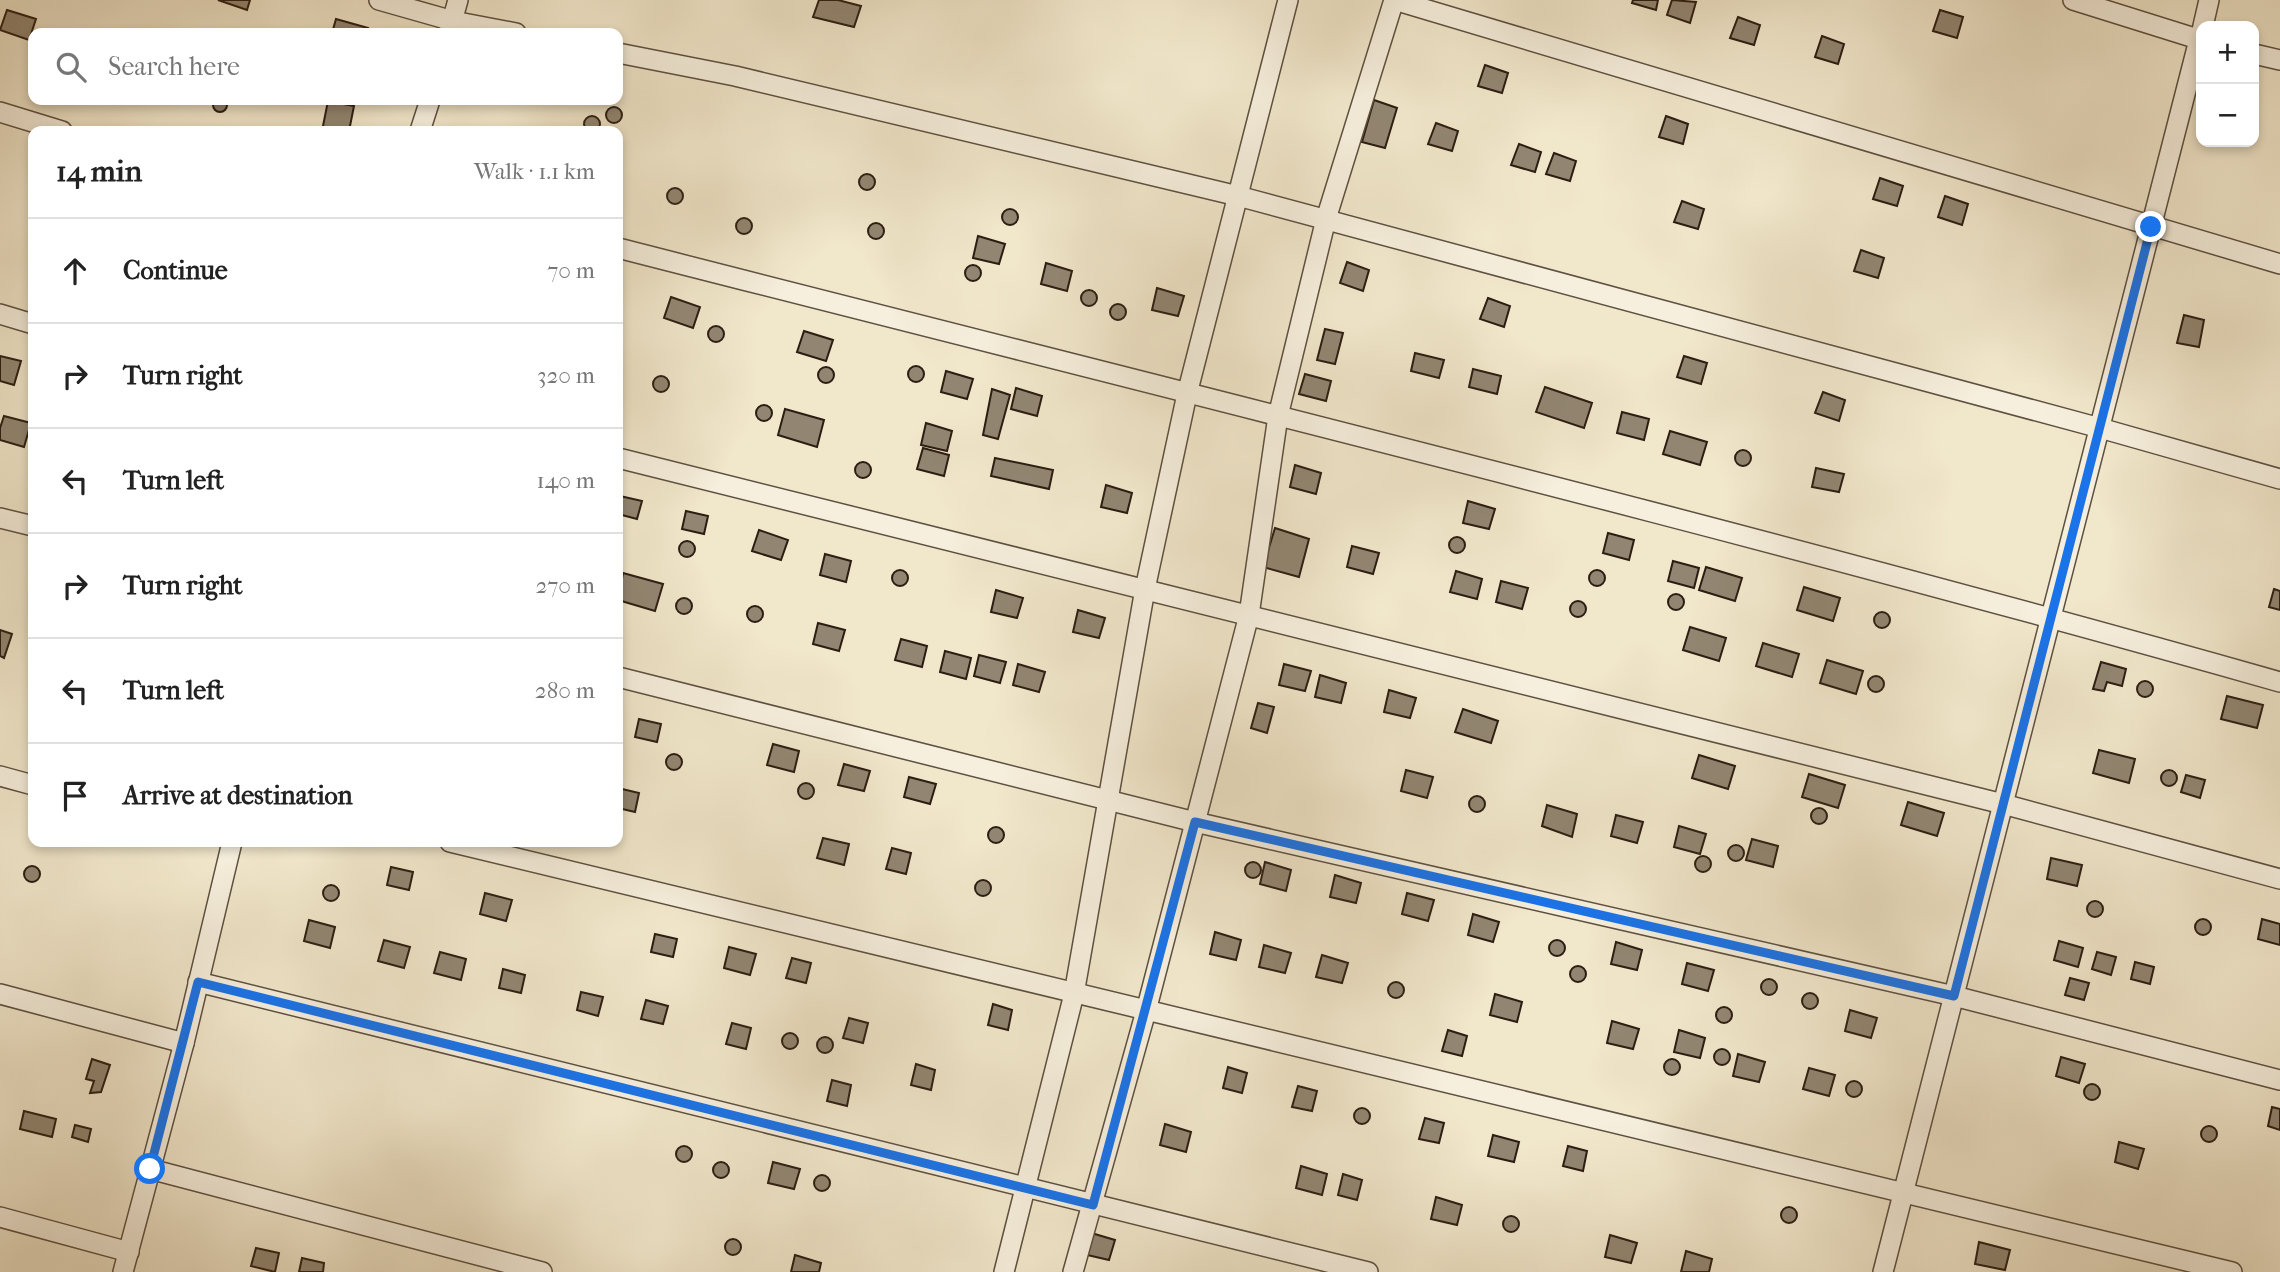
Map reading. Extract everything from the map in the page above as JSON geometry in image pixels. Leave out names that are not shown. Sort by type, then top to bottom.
[{"type":"street","points":[[379,0],[451,27],[458,0]]},
{"type":"street","points":[[1004,1272],[1074,994],[1145,589],[1187,394],[1286,0]]},
{"type":"street","points":[[1073,1272],[1146,1011],[1249,615],[1278,416],[1326,219],[1394,0],[2280,264]]},
{"type":"street","points":[[2073,0],[2196,33]]},
{"type":"street","points":[[2204,21],[2209,0]]},
{"type":"street","points":[[1883,1272],[2196,53]]},
{"type":"street","points":[[623,54],[735,76],[1238,196],[2099,428],[2280,480]]},
{"type":"street","points":[[2259,55],[2280,60]]},
{"type":"street","points":[[422,126],[428,105]]},
{"type":"street","points":[[0,112],[46,126]]},
{"type":"street","points":[[623,249],[2051,617],[2280,682]]},
{"type":"street","points":[[0,314],[28,322]]},
{"type":"street","points":[[623,459],[2003,804],[2280,879]]},
{"type":"street","points":[[0,518],[28,525]]},
{"type":"street","points":[[623,678],[1108,801],[1954,996],[2280,1080]]},
{"type":"street","points":[[0,776],[28,784]]},
{"type":"street","points":[[123,1272],[184,1043],[231,847]]},
{"type":"street","points":[[471,847],[2232,1272]]},
{"type":"street","points":[[198,982],[1368,1272]]},
{"type":"street","points":[[0,994],[184,1043]]},
{"type":"street","points":[[150,1169],[542,1272]]},
{"type":"street","points":[[0,1217],[129,1252]]},
{"type":"building","points":[[218,0],[250,0],[247,10]]},
{"type":"building","points":[[819,0],[838,0],[861,6],[854,27],[813,17]]},
{"type":"building","points":[[1633,0],[1658,0],[1656,10],[1632,3]]},
{"type":"building","points":[[1672,0],[1696,2],[1690,23],[1667,15]]},
{"type":"building","points":[[7,10],[36,19],[33,28],[28,28],[28,40],[0,30]]},
{"type":"building","points":[[1940,10],[1963,17],[1957,38],[1933,31]]},
{"type":"building","points":[[1738,17],[1760,25],[1754,45],[1730,38]]},
{"type":"building","points":[[336,19],[368,28],[333,28]]},
{"type":"building","points":[[1822,36],[1844,44],[1838,64],[1815,57]]},
{"type":"building","points":[[1485,65],[1508,73],[1502,93],[1478,86]]},
{"type":"building","points":[[1374,100],[1397,108],[1385,148],[1362,142]]},
{"type":"building","points":[[213,105],[227,105],[225,110],[215,110]]},
{"type":"building","points":[[327,105],[354,106],[350,126],[323,126]]},
{"type":"building","points":[[614,107],[622,115],[614,123],[606,115]]},
{"type":"building","points":[[592,116],[599,121],[599,126],[584,124]]},
{"type":"building","points":[[1666,116],[1688,124],[1683,144],[1659,137]]},
{"type":"building","points":[[1436,123],[1458,131],[1452,151],[1428,144]]},
{"type":"building","points":[[1519,144],[1541,152],[1535,172],[1511,165]]},
{"type":"building","points":[[1554,153],[1576,161],[1570,181],[1546,174]]},
{"type":"building","points":[[867,174],[875,182],[867,190],[859,182]]},
{"type":"building","points":[[1880,178],[1903,186],[1897,206],[1873,199]]},
{"type":"building","points":[[675,188],[683,196],[675,204],[667,196]]},
{"type":"building","points":[[1945,196],[1968,204],[1962,225],[1938,217]]},
{"type":"building","points":[[1682,201],[1704,209],[1698,229],[1674,222]]},
{"type":"building","points":[[1010,209],[1018,217],[1010,225],[1002,217]]},
{"type":"building","points":[[744,218],[752,226],[744,234],[736,226]]},
{"type":"building","points":[[876,223],[884,231],[876,239],[868,231]]},
{"type":"building","points":[[978,236],[1005,244],[999,264],[973,258]]},
{"type":"building","points":[[1861,250],[1884,258],[1878,278],[1854,271]]},
{"type":"building","points":[[1347,262],[1369,270],[1363,291],[1340,283]]},
{"type":"building","points":[[1046,263],[1072,271],[1067,291],[1041,284]]},
{"type":"building","points":[[973,265],[981,273],[973,281],[965,273]]},
{"type":"building","points":[[1157,288],[1184,296],[1178,316],[1152,310]]},
{"type":"building","points":[[1089,290],[1097,298],[1089,306],[1081,298]]},
{"type":"building","points":[[671,297],[700,307],[693,328],[664,318]]},
{"type":"building","points":[[1488,298],[1510,306],[1504,327],[1480,319]]},
{"type":"building","points":[[1118,304],[1126,312],[1118,320],[1110,312]]},
{"type":"building","points":[[2184,315],[2204,320],[2199,347],[2177,343]]},
{"type":"building","points":[[716,326],[724,334],[716,342],[708,334]]},
{"type":"building","points":[[1325,329],[1343,333],[1335,364],[1317,360]]},
{"type":"building","points":[[804,331],[833,340],[826,361],[797,352]]},
{"type":"building","points":[[1415,353],[1444,360],[1439,378],[1411,371]]},
{"type":"building","points":[[0,356],[21,361],[14,385],[0,381]]},
{"type":"building","points":[[1684,356],[1707,363],[1701,384],[1677,377]]},
{"type":"building","points":[[916,366],[924,374],[916,382],[908,374]]},
{"type":"building","points":[[826,367],[834,375],[826,383],[818,375]]},
{"type":"building","points":[[1473,369],[1501,376],[1497,394],[1469,387]]},
{"type":"building","points":[[946,371],[973,379],[967,399],[941,392]]},
{"type":"building","points":[[1305,374],[1331,381],[1326,401],[1299,394]]},
{"type":"building","points":[[661,376],[669,384],[661,392],[653,384]]},
{"type":"building","points":[[1545,387],[1592,403],[1584,428],[1536,412]]},
{"type":"building","points":[[1016,388],[1042,396],[1037,416],[1011,409]]},
{"type":"building","points":[[992,389],[1010,395],[998,439],[983,435]]},
{"type":"building","points":[[1823,392],[1845,400],[1839,421],[1815,413]]},
{"type":"building","points":[[764,405],[772,413],[764,421],[756,413]]},
{"type":"building","points":[[785,409],[824,420],[817,447],[778,435]]},
{"type":"building","points":[[1622,412],[1649,419],[1644,440],[1617,433]]},
{"type":"building","points":[[4,416],[28,422],[24,447],[0,440]]},
{"type":"building","points":[[926,423],[952,431],[947,451],[921,445]]},
{"type":"building","points":[[1670,431],[1707,442],[1700,465],[1663,454]]},
{"type":"building","points":[[923,448],[949,455],[944,476],[917,469]]},
{"type":"building","points":[[1743,450],[1751,458],[1743,466],[1735,458]]},
{"type":"building","points":[[995,458],[1053,470],[1049,489],[991,476]]},
{"type":"building","points":[[863,462],[871,470],[863,478],[855,470]]},
{"type":"building","points":[[1295,465],[1321,473],[1316,494],[1290,487]]},
{"type":"building","points":[[1816,468],[1844,474],[1839,492],[1812,487]]},
{"type":"building","points":[[1106,485],[1132,493],[1127,513],[1101,507]]},
{"type":"building","points":[[623,497],[642,501],[637,519],[623,515]]},
{"type":"building","points":[[1468,501],[1495,509],[1489,529],[1463,523]]},
{"type":"building","points":[[686,511],[708,516],[704,534],[682,529]]},
{"type":"building","points":[[1275,528],[1309,539],[1299,577],[1263,567]]},
{"type":"building","points":[[759,530],[788,540],[781,560],[752,551]]},
{"type":"building","points":[[1608,533],[1634,540],[1629,560],[1603,553]]},
{"type":"building","points":[[1457,537],[1465,545],[1457,553],[1449,545]]},
{"type":"building","points":[[687,541],[695,549],[687,557],[679,549]]},
{"type":"building","points":[[1352,546],[1379,553],[1373,574],[1347,567]]},
{"type":"building","points":[[825,554],[851,561],[846,582],[820,575]]},
{"type":"building","points":[[1673,561],[1699,568],[1694,588],[1668,581]]},
{"type":"building","points":[[1706,567],[1742,578],[1735,601],[1699,590]]},
{"type":"building","points":[[900,570],[908,578],[900,586],[892,578]]},
{"type":"building","points":[[1597,570],[1605,578],[1597,586],[1589,578]]},
{"type":"building","points":[[1456,571],[1482,579],[1477,599],[1450,592]]},
{"type":"building","points":[[623,573],[663,584],[655,611],[623,601]]},
{"type":"building","points":[[1501,581],[1528,588],[1522,609],[1496,602]]},
{"type":"building","points":[[1804,587],[1840,598],[1833,621],[1797,610]]},
{"type":"building","points":[[2274,589],[2280,591],[2280,610],[2269,607]]},
{"type":"building","points":[[996,590],[1023,598],[1017,618],[991,612]]},
{"type":"building","points":[[1676,594],[1684,602],[1676,610],[1668,602]]},
{"type":"building","points":[[684,598],[692,606],[684,614],[676,606]]},
{"type":"building","points":[[1578,601],[1586,609],[1578,617],[1570,609]]},
{"type":"building","points":[[755,606],[763,614],[755,622],[747,614]]},
{"type":"building","points":[[1078,610],[1105,618],[1099,638],[1073,632]]},
{"type":"building","points":[[1882,612],[1890,620],[1882,628],[1874,620]]},
{"type":"building","points":[[818,623],[845,630],[839,651],[813,644]]},
{"type":"building","points":[[1690,627],[1726,638],[1719,661],[1683,650]]},
{"type":"building","points":[[0,630],[12,634],[4,658],[0,656]]},
{"type":"building","points":[[901,639],[927,646],[922,667],[895,660]]},
{"type":"building","points":[[1763,643],[1799,654],[1792,677],[1756,666]]},
{"type":"building","points":[[945,651],[971,658],[966,679],[940,672]]},
{"type":"building","points":[[979,655],[1006,662],[1000,683],[974,676]]},
{"type":"building","points":[[1827,660],[1863,671],[1856,694],[1820,683]]},
{"type":"building","points":[[2101,662],[2126,669],[2122,686],[2107,682],[2104,691],[2093,689]]},
{"type":"building","points":[[1018,664],[1045,672],[1039,692],[1013,685]]},
{"type":"building","points":[[1284,664],[1311,671],[1305,691],[1279,685]]},
{"type":"building","points":[[1320,675],[1346,683],[1341,703],[1315,697]]},
{"type":"building","points":[[1876,676],[1884,684],[1876,692],[1868,684]]},
{"type":"building","points":[[2145,681],[2153,689],[2145,697],[2137,689]]},
{"type":"building","points":[[1389,690],[1416,698],[1410,718],[1384,712]]},
{"type":"building","points":[[2227,696],[2263,705],[2257,728],[2221,719]]},
{"type":"building","points":[[1258,703],[1274,707],[1267,733],[1251,728]]},
{"type":"building","points":[[1463,709],[1498,721],[1491,743],[1455,732]]},
{"type":"building","points":[[639,719],[661,724],[657,742],[635,737]]},
{"type":"building","points":[[773,744],[799,751],[794,772],[767,765]]},
{"type":"building","points":[[2099,750],[2135,759],[2129,783],[2093,773]]},
{"type":"building","points":[[674,754],[682,762],[674,770],[666,762]]},
{"type":"building","points":[[1699,755],[1735,766],[1728,789],[1692,778]]},
{"type":"building","points":[[844,764],[870,771],[864,791],[838,785]]},
{"type":"building","points":[[1406,770],[1433,777],[1427,798],[1401,791]]},
{"type":"building","points":[[2169,770],[2177,778],[2169,786],[2161,778]]},
{"type":"building","points":[[1809,774],[1845,785],[1838,808],[1802,797]]},
{"type":"building","points":[[2186,775],[2205,780],[2200,798],[2181,792]]},
{"type":"building","points":[[909,777],[936,784],[930,804],[904,797]]},
{"type":"building","points":[[806,783],[814,791],[806,799],[798,791]]},
{"type":"building","points":[[623,789],[639,793],[635,812],[623,809]]},
{"type":"building","points":[[1477,796],[1485,804],[1477,812],[1469,804]]},
{"type":"building","points":[[1908,802],[1944,813],[1937,836],[1901,825]]},
{"type":"building","points":[[1547,805],[1577,814],[1572,837],[1542,826]]},
{"type":"building","points":[[1819,808],[1827,816],[1819,824],[1811,816]]},
{"type":"building","points":[[1616,815],[1643,822],[1637,843],[1611,836]]},
{"type":"building","points":[[1679,826],[1706,834],[1700,854],[1674,847]]},
{"type":"building","points":[[996,827],[1004,835],[996,843],[988,835]]},
{"type":"building","points":[[823,838],[849,844],[844,865],[817,858]]},
{"type":"building","points":[[1752,839],[1778,846],[1773,867],[1746,860]]},
{"type":"building","points":[[1736,845],[1744,853],[1736,861],[1728,853]]},
{"type":"building","points":[[892,848],[911,853],[906,874],[886,869]]},
{"type":"building","points":[[1703,856],[1711,864],[1703,872],[1695,864]]},
{"type":"building","points":[[2051,858],[2082,865],[2077,886],[2047,879]]},
{"type":"building","points":[[1253,862],[1261,870],[1253,878],[1245,870]]},
{"type":"building","points":[[1265,862],[1291,870],[1286,891],[1260,884]]},
{"type":"building","points":[[32,866],[40,874],[32,882],[24,874]]},
{"type":"building","points":[[391,867],[413,872],[409,890],[387,885]]},
{"type":"building","points":[[1335,875],[1361,883],[1356,903],[1330,897]]},
{"type":"building","points":[[983,880],[991,888],[983,896],[975,888]]},
{"type":"building","points":[[331,885],[339,893],[331,901],[323,893]]},
{"type":"building","points":[[485,893],[512,900],[506,921],[480,914]]},
{"type":"building","points":[[1407,893],[1434,900],[1428,921],[1402,914]]},
{"type":"building","points":[[2095,901],[2103,909],[2095,917],[2087,909]]},
{"type":"building","points":[[1473,914],[1499,922],[1493,942],[1468,935]]},
{"type":"building","points":[[2203,919],[2211,927],[2203,935],[2195,927]]},
{"type":"building","points":[[2262,919],[2280,924],[2280,945],[2258,939]]},
{"type":"building","points":[[309,920],[335,927],[330,948],[304,941]]},
{"type":"building","points":[[1215,932],[1241,940],[1236,960],[1210,954]]},
{"type":"building","points":[[655,934],[677,939],[673,957],[651,952]]},
{"type":"building","points":[[384,940],[410,947],[404,968],[378,961]]},
{"type":"building","points":[[1557,940],[1565,948],[1557,956],[1549,948]]},
{"type":"building","points":[[2059,941],[2083,948],[2078,967],[2054,960]]},
{"type":"building","points":[[1616,942],[1642,950],[1637,970],[1611,964]]},
{"type":"building","points":[[1264,945],[1291,953],[1285,973],[1259,967]]},
{"type":"building","points":[[729,947],[756,954],[750,975],[724,968]]},
{"type":"building","points":[[440,952],[466,959],[461,980],[434,973]]},
{"type":"building","points":[[2097,952],[2116,957],[2111,975],[2092,969]]},
{"type":"building","points":[[1322,955],[1348,963],[1342,983],[1316,977]]},
{"type":"building","points":[[792,958],[811,963],[806,983],[786,978]]},
{"type":"building","points":[[2135,962],[2154,967],[2150,984],[2131,979]]},
{"type":"building","points":[[1687,963],[1714,970],[1708,991],[1682,984]]},
{"type":"building","points":[[1578,966],[1586,974],[1578,982],[1570,974]]},
{"type":"building","points":[[503,969],[525,975],[521,993],[499,988]]},
{"type":"building","points":[[2070,978],[2089,983],[2084,1000],[2065,995]]},
{"type":"building","points":[[1769,979],[1777,987],[1769,995],[1761,987]]},
{"type":"building","points":[[1396,982],[1404,990],[1396,998],[1388,990]]},
{"type":"building","points":[[581,992],[603,997],[598,1016],[577,1010]]},
{"type":"building","points":[[1810,993],[1818,1001],[1810,1009],[1802,1001]]},
{"type":"building","points":[[1495,994],[1522,1002],[1517,1022],[1490,1015]]},
{"type":"building","points":[[646,1000],[668,1006],[663,1024],[641,1019]]},
{"type":"building","points":[[993,1004],[1012,1010],[1008,1030],[988,1025]]},
{"type":"building","points":[[1724,1007],[1732,1015],[1724,1023],[1716,1015]]},
{"type":"building","points":[[1850,1010],[1877,1018],[1871,1038],[1845,1031]]},
{"type":"building","points":[[849,1018],[868,1023],[863,1043],[843,1038]]},
{"type":"building","points":[[1612,1021],[1639,1029],[1633,1049],[1607,1043]]},
{"type":"building","points":[[732,1023],[751,1028],[746,1049],[726,1044]]},
{"type":"building","points":[[1448,1030],[1467,1036],[1462,1056],[1442,1051]]},
{"type":"building","points":[[1679,1030],[1705,1038],[1700,1058],[1674,1052]]},
{"type":"building","points":[[790,1033],[798,1041],[790,1049],[782,1041]]},
{"type":"building","points":[[825,1037],[833,1045],[825,1053],[817,1045]]},
{"type":"building","points":[[1722,1049],[1730,1057],[1722,1065],[1714,1057]]},
{"type":"building","points":[[1738,1054],[1765,1062],[1759,1082],[1733,1076]]},
{"type":"building","points":[[2061,1057],[2085,1064],[2079,1083],[2056,1076]]},
{"type":"building","points":[[92,1059],[110,1065],[101,1092],[90,1093],[94,1081],[86,1079]]},
{"type":"building","points":[[1672,1059],[1680,1067],[1672,1075],[1664,1067]]},
{"type":"building","points":[[916,1064],[935,1070],[931,1090],[911,1085]]},
{"type":"building","points":[[1228,1067],[1247,1073],[1242,1093],[1223,1088]]},
{"type":"building","points":[[1809,1068],[1835,1075],[1829,1096],[1803,1089]]},
{"type":"building","points":[[832,1080],[851,1085],[847,1106],[827,1101]]},
{"type":"building","points":[[1854,1081],[1862,1089],[1854,1097],[1846,1089]]},
{"type":"building","points":[[2092,1084],[2100,1092],[2092,1100],[2084,1092]]},
{"type":"building","points":[[1298,1086],[1317,1091],[1312,1111],[1292,1107]]},
{"type":"building","points":[[2272,1107],[2280,1109],[2280,1130],[2268,1126]]},
{"type":"building","points":[[1362,1108],[1370,1116],[1362,1124],[1354,1116]]},
{"type":"building","points":[[24,1111],[56,1119],[52,1137],[20,1129]]},
{"type":"building","points":[[1425,1118],[1444,1123],[1439,1143],[1419,1139]]},
{"type":"building","points":[[1165,1124],[1191,1132],[1186,1152],[1160,1145]]},
{"type":"building","points":[[75,1125],[91,1129],[88,1142],[72,1137]]},
{"type":"building","points":[[2209,1126],[2217,1134],[2209,1142],[2201,1134]]},
{"type":"building","points":[[1493,1135],[1519,1142],[1514,1162],[1488,1156]]},
{"type":"building","points":[[2119,1142],[2144,1149],[2138,1169],[2115,1162]]},
{"type":"building","points":[[684,1146],[692,1154],[684,1162],[676,1154]]},
{"type":"building","points":[[1568,1146],[1587,1151],[1583,1171],[1563,1166]]},
{"type":"building","points":[[721,1162],[729,1170],[721,1178],[713,1170]]},
{"type":"building","points":[[773,1162],[800,1169],[794,1189],[768,1183]]},
{"type":"building","points":[[1301,1166],[1327,1174],[1322,1195],[1296,1188]]},
{"type":"building","points":[[1343,1174],[1362,1180],[1357,1200],[1338,1195]]},
{"type":"building","points":[[822,1175],[830,1183],[822,1191],[814,1183]]},
{"type":"building","points":[[1436,1197],[1462,1205],[1457,1225],[1431,1219]]},
{"type":"building","points":[[1789,1207],[1797,1215],[1789,1223],[1781,1215]]},
{"type":"building","points":[[1511,1216],[1519,1224],[1511,1232],[1503,1224]]},
{"type":"building","points":[[1088,1232],[1115,1240],[1109,1260],[1083,1254]]},
{"type":"building","points":[[1610,1235],[1637,1243],[1631,1263],[1605,1257]]},
{"type":"building","points":[[733,1239],[741,1247],[733,1255],[725,1247]]},
{"type":"building","points":[[1979,1242],[2010,1250],[2005,1270],[1975,1264]]},
{"type":"building","points":[[256,1248],[279,1253],[275,1272],[251,1266]]},
{"type":"building","points":[[1686,1251],[1712,1259],[1709,1272],[1681,1272]]},
{"type":"building","points":[[795,1255],[821,1263],[819,1272],[791,1272]]},
{"type":"building","points":[[302,1258],[324,1263],[323,1272],[299,1272]]},
{"type":"route","points":[[150,1169],[198,982],[1093,1205],[1195,822],[1954,996],[2151,227]]}]
